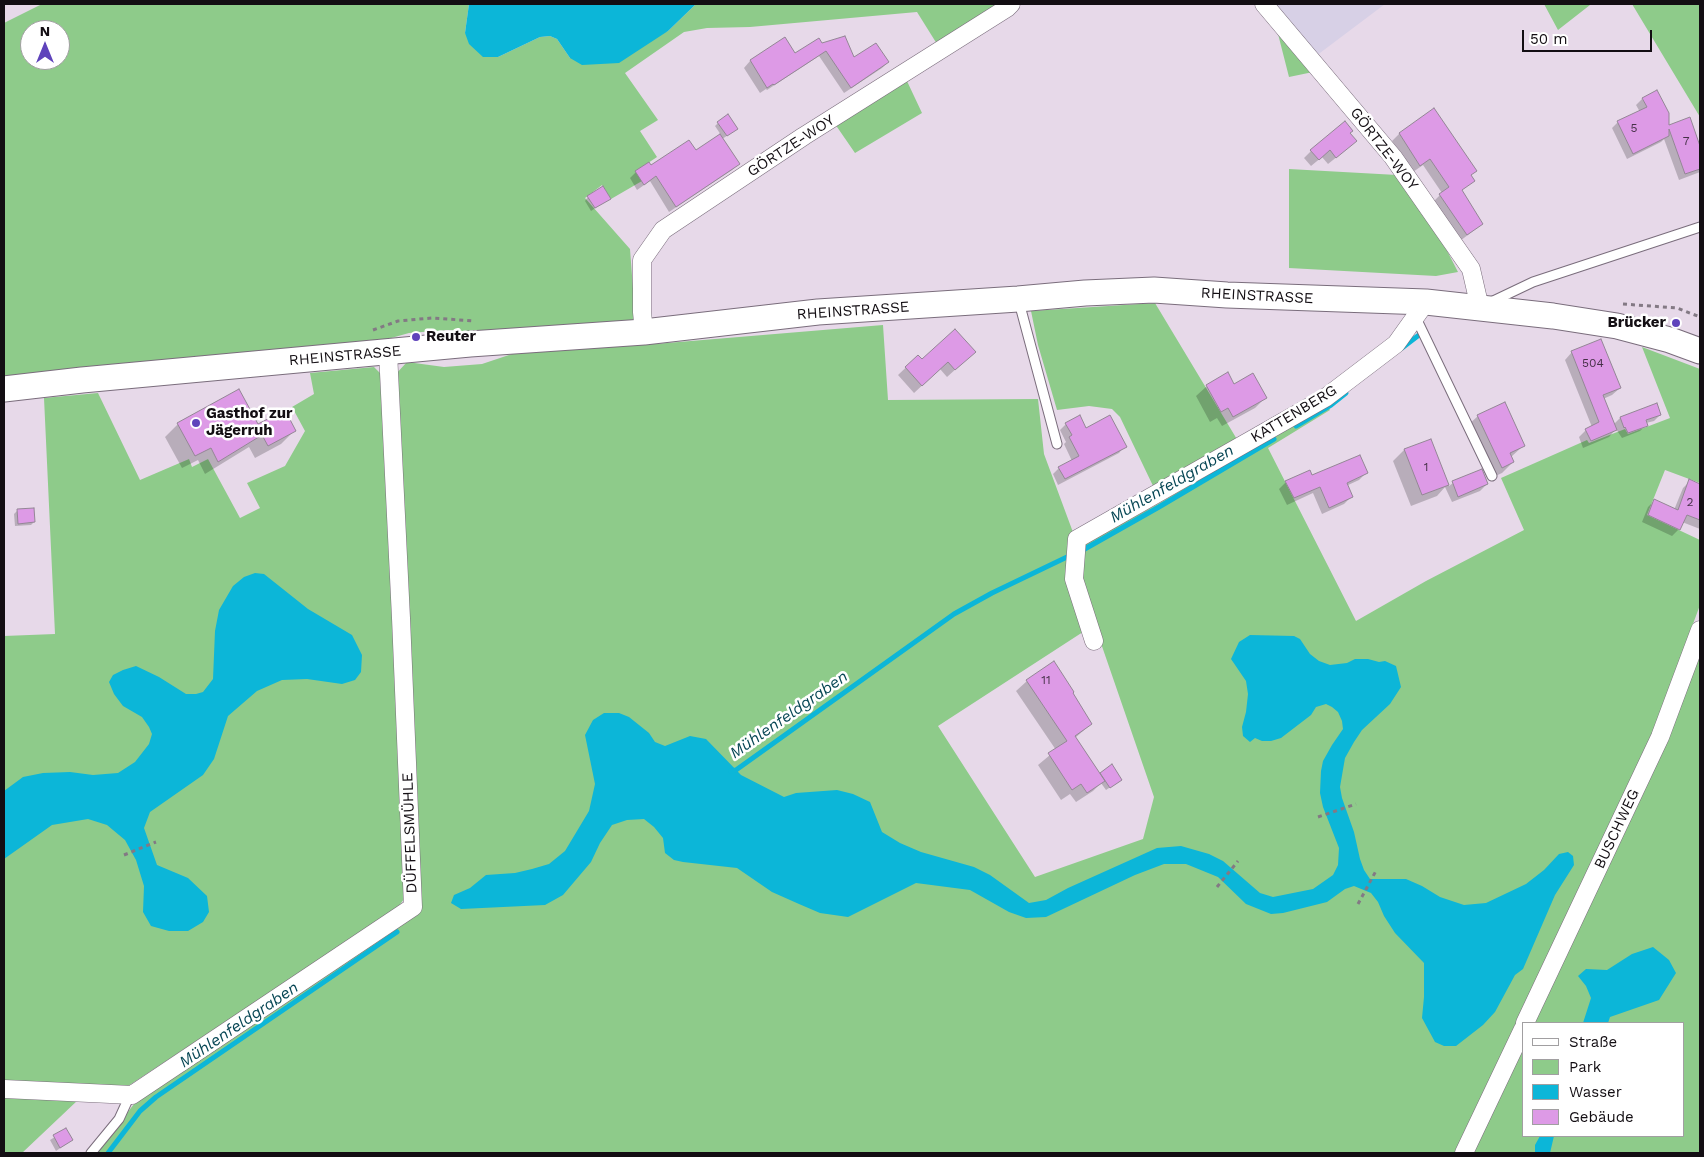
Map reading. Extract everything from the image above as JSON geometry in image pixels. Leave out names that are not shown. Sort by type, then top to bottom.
[{"type":"main road","name":"RHEINSTRASSE","points":[[4,389],[470,344],[644,332],[818,312],[1085,293],[1154,290],[1421,310],[1480,308],[1553,316],[1617,326],[1670,340],[1700,351]]},
{"type":"street","name":"GÖRTZE-WOY","points":[[644,332],[642,260],[663,230],[804,136],[1011,4]]},
{"type":"street","name":"GÖRTZE-WOY","points":[[1264,4],[1393,157],[1471,269],[1480,308]]},
{"type":"street","name":"KATTENBERG","points":[[1094,641],[1074,579],[1077,540],[1325,398],[1396,344],[1421,310]]},
{"type":"street","name":"DÜFFELSMÜHLE","points":[[130,1095],[413,907],[388,352]]},
{"type":"street","name":"BUSCHWEG","points":[[1525,1022],[1660,737],[1700,630]]},
{"type":"street","points":[[1464,1153],[1522,1031]]},
{"type":"street","points":[[4,1090],[130,1095]]},
{"type":"lane","points":[[1480,308],[1533,282],[1700,228]]},
{"type":"lane","points":[[1018,299],[1057,444]]},
{"type":"lane","points":[[1421,310],[1492,476]]},
{"type":"lane","points":[[91,1153],[119,1119],[130,1095]]},
{"type":"path","points":[[1318,817],[1356,804]]},
{"type":"path","points":[[124,856],[156,842]]},
{"type":"path","points":[[1217,887],[1238,861]]},
{"type":"path","points":[[1358,904],[1377,869]]},
{"type":"shaded area","points":[[1272,4],[1385,4],[1316,56]]},
{"type":"green space","points":[[42,4],[469,4],[465,33],[498,57],[540,37],[550,36],[557,39],[570,58],[668,31],[696,4],[1001,4],[937,44],[917,12],[750,27],[707,28],[684,32],[625,73],[658,120],[640,131],[657,157],[636,171],[642,181],[611,199],[602,185],[585,198],[630,249],[634,302],[647,301],[653,322],[510,335],[448,330],[409,333],[352,349],[4,382],[4,23]]},
{"type":"green space","points":[[1544,4],[1598,4],[1590,5],[1558,30]]},
{"type":"green space","points":[[1632,4],[1700,4],[1700,117]]},
{"type":"green space","points":[[1277,30],[1313,72],[1289,77]]},
{"type":"green space","points":[[906,79],[922,113],[855,153],[835,124]]},
{"type":"green space","points":[[1289,169],[1397,175],[1440,237],[1458,272],[1436,276],[1289,268]]},
{"type":"green space","points":[[1155,303],[1238,441],[1155,490],[1120,417],[1112,409],[1089,406],[1057,410],[1038,345],[1031,311]]},
{"type":"green space","points":[[883,325],[888,400],[1038,399],[1044,454],[1074,535],[1086,630],[938,726],[1035,877],[1143,839],[1154,797],[1085,597],[1080,575],[1081,546],[1158,504],[1326,404],[1330,410],[1268,448],[1356,621],[1426,581],[1524,530],[1501,478],[1587,440],[1589,443],[1625,429],[1628,434],[1670,418],[1642,347],[1700,369],[1700,483],[1665,470],[1647,515],[1700,540],[1700,605],[1652,735],[1455,1153],[96,1153],[134,1104],[149,1091],[409,917],[394,376],[407,362],[444,367],[482,364],[530,348],[654,337],[655,344]]},
{"type":"green space","points":[[374,367],[384,377],[408,885],[404,899],[396,910],[122,1090],[4,1084],[4,636],[55,634],[44,398],[98,393],[140,480],[189,459],[192,467],[208,459],[240,518],[260,508],[247,483],[285,466],[305,431],[292,407],[314,394],[310,373]]},
{"type":"green space","points":[[1700,650],[1700,1153],[1472,1153],[1522,1047],[1522,1137],[1684,1137],[1684,1022],[1533,1022]]},
{"type":"green space","points":[[4,1097],[78,1100],[22,1153],[4,1153]]},
{"type":"water","points":[[469,4],[696,4],[668,31],[619,63],[582,65],[570,58],[557,39],[550,36],[540,37],[498,57],[483,57],[469,44],[465,33]]},
{"type":"water","points":[[255,573],[264,574],[308,609],[352,635],[362,655],[361,672],[355,680],[342,684],[307,679],[282,680],[257,691],[228,716],[214,759],[203,775],[150,812],[144,828],[157,865],[188,878],[207,896],[209,912],[203,922],[188,931],[169,931],[151,926],[143,912],[144,886],[136,860],[125,840],[107,825],[88,819],[52,825],[4,859],[4,791],[23,777],[43,773],[70,772],[93,775],[118,773],[135,762],[149,744],[152,734],[142,717],[123,706],[114,694],[109,682],[113,675],[136,666],[159,677],[186,694],[203,692],[213,679],[215,631],[219,610],[233,586],[244,577]]},
{"type":"water","points":[[1250,635],[1294,636],[1300,639],[1310,654],[1319,661],[1330,665],[1347,663],[1355,659],[1368,659],[1379,662],[1385,661],[1396,666],[1401,687],[1390,704],[1362,730],[1354,742],[1345,758],[1340,787],[1360,859],[1370,879],[1406,879],[1440,897],[1464,905],[1486,903],[1526,884],[1544,870],[1559,854],[1568,852],[1573,856],[1574,865],[1555,895],[1523,969],[1515,975],[1495,1012],[1483,1025],[1456,1046],[1444,1046],[1435,1042],[1422,1018],[1424,963],[1395,933],[1371,893],[1354,886],[1345,889],[1327,902],[1283,913],[1271,914],[1246,904],[1218,877],[1186,864],[1164,864],[1135,875],[1046,917],[1026,918],[1009,912],[970,890],[916,883],[848,917],[820,913],[799,904],[772,892],[737,868],[674,860],[665,853],[663,838],[644,819],[627,820],[612,825],[600,843],[591,862],[563,895],[545,905],[461,909],[451,903],[454,895],[470,888],[486,875],[515,873],[549,864],[565,851],[589,811],[595,784],[585,735],[593,720],[604,713],[619,713],[629,717],[649,733],[655,742],[665,746],[690,736],[706,739],[741,775],[784,797],[796,793],[837,790],[853,794],[870,802],[882,832],[900,843],[921,852],[974,867],[990,875],[1029,903],[1046,900],[1068,888],[1157,848],[1181,846],[1209,854],[1223,861],[1260,893],[1273,897],[1313,889],[1333,875],[1338,865],[1339,848],[1323,807],[1320,793],[1323,761],[1343,729],[1342,721],[1338,712],[1326,704],[1316,707],[1311,715],[1281,738],[1262,741],[1255,738],[1250,742],[1243,736],[1242,727],[1248,694],[1246,681],[1231,659],[1239,642]]},
{"type":"water","points":[[1653,947],[1669,960],[1676,973],[1659,1000],[1610,1017],[1608,1022],[1583,1022],[1591,998],[1586,986],[1578,976],[1586,969],[1607,970],[1632,954]]},
{"type":"water","points":[[1539,1137],[1554,1137],[1550,1153],[1535,1153],[1535,1145]]},
{"type":"building","points":[[845,36],[854,57],[876,43],[889,62],[851,88],[826,51],[767,88],[750,60],[785,37],[795,53],[819,38],[822,43]]},
{"type":"building","points":[[1657,90],[1669,113],[1669,125],[1690,117],[1700,146],[1700,169],[1685,174],[1669,129],[1669,136],[1633,154],[1617,121],[1647,107],[1642,98]]},
{"type":"building","points":[[1434,108],[1477,171],[1471,175],[1475,181],[1462,190],[1483,224],[1467,235],[1439,194],[1449,187],[1430,159],[1420,166],[1399,133]]},
{"type":"building","points":[[728,114],[738,129],[727,136],[717,122]]},
{"type":"building","points":[[1345,121],[1353,131],[1350,133],[1357,141],[1336,158],[1330,150],[1319,160],[1310,150]]},
{"type":"building","points":[[720,134],[740,164],[676,207],[656,176],[644,185],[635,171],[649,162],[651,165],[689,140],[696,150]]},
{"type":"building","points":[[603,186],[611,199],[595,208],[587,196]]},
{"type":"building","points":[[955,329],[976,352],[955,370],[948,362],[922,386],[905,367],[918,355],[922,359]]},
{"type":"building","points":[[1601,339],[1621,388],[1603,395],[1617,430],[1591,441],[1585,429],[1599,422],[1571,351]]},
{"type":"building","points":[[1228,372],[1234,384],[1253,373],[1267,398],[1233,417],[1228,408],[1221,412],[1206,385]]},
{"type":"building","points":[[239,389],[258,424],[285,410],[296,431],[268,446],[262,435],[218,462],[211,448],[195,456],[177,423]]},
{"type":"building","points":[[1505,402],[1525,446],[1510,453],[1514,462],[1502,468],[1477,415]]},
{"type":"building","points":[[1657,403],[1661,415],[1646,420],[1648,426],[1628,433],[1620,417]]},
{"type":"building","points":[[1080,415],[1086,428],[1110,415],[1127,447],[1065,479],[1058,467],[1079,456],[1069,437],[1072,435],[1065,423]]},
{"type":"building","points":[[1431,439],[1449,485],[1422,495],[1404,449]]},
{"type":"building","points":[[1360,455],[1368,473],[1347,483],[1353,497],[1329,508],[1320,487],[1294,498],[1285,481],[1310,470],[1312,475]]},
{"type":"building","points":[[1482,469],[1488,484],[1458,497],[1452,481]]},
{"type":"building","points":[[1689,479],[1700,484],[1700,520],[1687,515],[1680,530],[1648,515],[1654,499],[1678,510]]},
{"type":"building","points":[[34,508],[35,522],[18,524],[17,509]]},
{"type":"building","points":[[1054,661],[1092,724],[1075,736],[1105,781],[1087,793],[1081,784],[1072,790],[1048,753],[1067,741],[1026,680]]},
{"type":"building","points":[[1112,764],[1122,780],[1110,788],[1100,773]]},
{"type":"building","points":[[66,1128],[73,1140],[60,1148],[53,1135]]},
{"type":"waterway","name":"Mühlenfeldgraben","points":[[1402,348],[1419,335]]},
{"type":"waterway","name":"Mühlenfeldgraben","points":[[1296,426],[1331,405],[1346,393]]},
{"type":"waterway","name":"Mühlenfeldgraben","points":[[1083,550],[1274,439]]},
{"type":"waterway","name":"Mühlenfeldgraben","points":[[731,771],[736,770],[954,614],[992,593],[1067,557]]},
{"type":"waterway","name":"Mühlenfeldgraben","points":[[108,1153],[140,1111],[156,1097],[397,932]]},
{"type":"place","name":"Brücker","points":[[1676,323]]},
{"type":"place","name":"Reuter","points":[[416,337]]},
{"type":"place","name":"Gasthof zur Jägerruh","points":[[196,423]]}]
